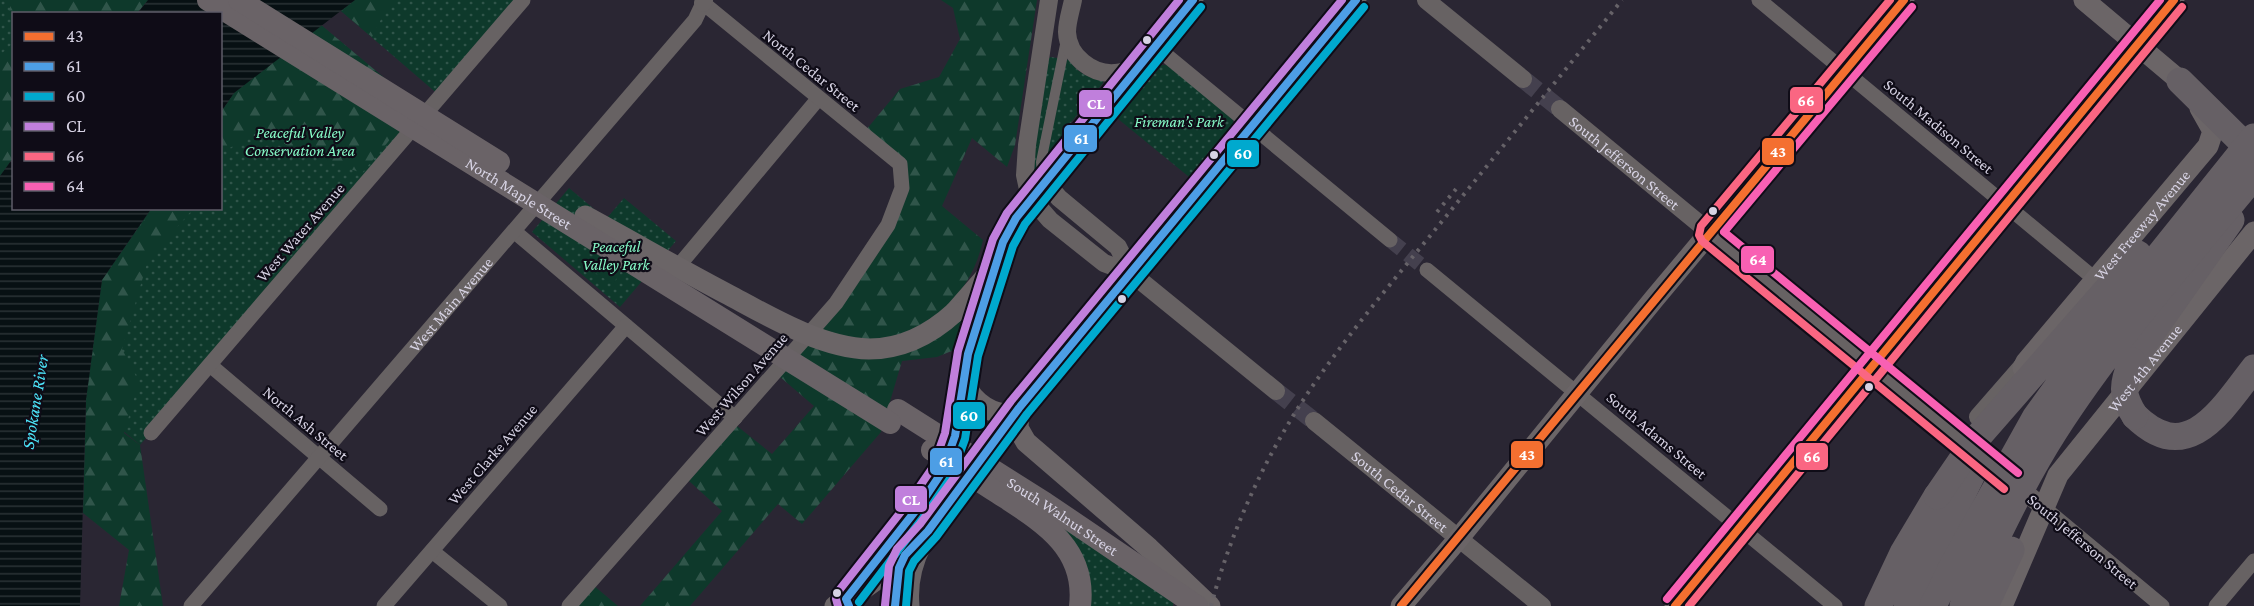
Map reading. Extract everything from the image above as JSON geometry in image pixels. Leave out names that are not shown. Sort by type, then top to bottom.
[{"type":"highway","points":[[2180,81],[2254,154]]},
{"type":"highway","points":[[1878,606],[1903,554],[1964,455],[1994,418],[2254,127]]},
{"type":"highway","points":[[1932,606],[2035,418],[2092,339],[2254,137]]},
{"type":"highway","points":[[1963,606],[2048,442],[2108,355],[2254,176]]},
{"type":"highway","points":[[2254,188],[2132,361],[2124,379],[2125,401],[2145,427],[2170,437],[2182,437],[2197,432],[2214,416],[2254,369]]},
{"type":"highway","points":[[1985,606],[2077,409],[2108,355]]},
{"type":"highway","points":[[1908,606],[1981,456]]},
{"type":"main road","name":"North Maple Street","points":[[208,0],[894,417]]},
{"type":"main road","name":"North Maple Street","points":[[239,0],[585,216],[894,417]]},
{"type":"main road","points":[[843,604],[920,505],[942,472],[955,436],[968,354],[994,267],[1003,242],[1016,218],[1193,0]]},
{"type":"main road","points":[[843,604],[870,585],[905,555],[928,531],[1019,408],[1356,0]]},
{"type":"main road","points":[[1401,606],[1460,538],[1709,233],[1904,0]]},
{"type":"main road","points":[[2084,0],[2254,142]]},
{"type":"main road","points":[[1675,606],[2174,0]]},
{"type":"main road","name":"West Freeway Avenue","points":[[1981,456],[2026,362],[2210,142],[2213,132],[2211,125],[2180,81]]},
{"type":"main road","points":[[585,216],[783,323],[833,342],[862,348],[896,346],[921,337],[955,312],[994,267]]},
{"type":"main road","name":"West 4th Avenue","points":[[2043,507],[2063,466],[2168,340],[2254,231]]},
{"type":"main road","points":[[964,377],[970,392],[988,409],[1005,414],[1019,408]]},
{"type":"main road","points":[[1019,408],[1018,428],[1026,442],[1149,548],[1210,606]]},
{"type":"main road","points":[[894,417],[1038,519],[1060,539],[1078,572],[1081,592],[1080,606]]},
{"type":"main road","name":"South Walnut Street","points":[[894,417],[1045,503],[1197,606]]},
{"type":"main road","points":[[2002,606],[2043,507]]},
{"type":"main road","points":[[898,606],[909,592],[915,556],[928,531]]},
{"type":"street","name":"West Water Avenue","points":[[151,433],[523,0]]},
{"type":"street","points":[[1049,0],[1026,159],[1026,181],[1039,191],[1059,198],[1118,248],[1131,273],[1275,391]]},
{"type":"street","points":[[1039,191],[1042,174],[1041,162],[1073,0]]},
{"type":"street","points":[[1426,0],[1523,79]]},
{"type":"street","name":"South Madison Street","points":[[1759,0],[2096,280]]},
{"type":"street","name":"North Cedar Street","points":[[704,2],[818,99],[900,164]]},
{"type":"street","name":"West Main Avenue","points":[[191,606],[695,20],[704,2]]},
{"type":"street","points":[[1045,29],[1067,32]]},
{"type":"street","points":[[1067,32],[1075,54],[1092,69],[1115,74],[1142,64]]},
{"type":"street","points":[[1155,46],[1390,240]]},
{"type":"street","points":[[681,263],[818,99]]},
{"type":"street","name":"South Jefferson Street","points":[[1560,110],[2162,606]]},
{"type":"street","name":"West Wilson Avenue","points":[[568,606],[836,303],[888,225],[902,188],[900,164]]},
{"type":"street","points":[[515,231],[735,418]]},
{"type":"street","name":"South Adams Street","points":[[1427,270],[1834,606]]},
{"type":"street","name":"West Clarke Avenue","points":[[384,606],[626,326]]},
{"type":"street","name":"West Freeway Avenue","points":[[1956,436],[1971,425],[2026,362]]},
{"type":"street","name":"North Ash Street","points":[[210,365],[380,509]]},
{"type":"street","name":"South Cedar Street","points":[[1314,421],[1542,606]]},
{"type":"street","points":[[432,551],[500,606]]},
{"type":"street","points":[[898,606],[899,568],[905,555]]},
{"type":"street","points":[[2216,606],[2254,561]]},
{"type":"green space","points":[[0,0],[148,0],[138,12],[12,12],[12,159],[0,176]]},
{"type":"green space","points":[[12,0],[148,0],[138,12],[12,12],[12,18],[9,11]]},
{"type":"green space","points":[[355,0],[523,0],[440,96],[341,11]]},
{"type":"green space","points":[[355,0],[391,0],[372,37],[341,11]]},
{"type":"green space","points":[[941,0],[1037,0],[1015,145],[1007,167],[972,138],[942,206],[983,240],[971,274],[950,304],[966,319],[954,350],[937,357],[902,361],[881,432],[802,524],[778,504],[690,606],[640,606],[722,511],[689,481],[737,426],[772,454],[814,406],[779,376],[892,227],[903,164],[866,130],[900,89],[939,77],[960,39],[953,8]]},
{"type":"green space","name":"Peaceful Valley Conservation Area","points":[[321,25],[426,113],[140,445],[86,400],[102,280],[150,210],[222,210],[222,111],[234,93]]},
{"type":"green space","points":[[321,25],[418,106],[362,173],[292,149],[263,129],[222,152],[222,111],[234,93]]},
{"type":"green space","points":[[12,40],[12,159],[0,176],[0,55],[11,45]]},
{"type":"green space","points":[[1051,57],[1069,60],[1079,71],[1103,83],[1064,131],[1061,145],[1034,178],[1030,168],[1047,59]]},
{"type":"green space","name":"Fireman’s Park","points":[[1161,65],[1167,65],[1229,114],[1233,120],[1233,133],[1194,181],[1112,114],[1141,77]]},
{"type":"green space","name":"Peaceful Valley Park","points":[[569,188],[606,219],[624,198],[676,241],[620,307],[532,232]]},
{"type":"green space","points":[[151,210],[192,210],[148,260],[122,349],[139,382],[124,433],[140,445],[163,606],[119,606],[129,550],[83,513],[86,400],[102,280]]},
{"type":"green space","points":[[620,220],[644,235],[613,284],[589,269]]},
{"type":"green space","points":[[1066,526],[1174,598],[1173,606],[1089,606],[1087,575],[1080,556],[1063,529]]},
{"type":"green space","points":[[593,585],[618,606],[575,606]]},
{"type":"water","points":[[148,0],[355,0],[234,93],[222,111],[222,12],[139,12]]},
{"type":"water","name":"Spokane River","points":[[12,159],[12,210],[150,210],[102,280],[86,400],[80,606],[0,606],[0,176]]},
{"type":"tunnel","points":[[1523,79],[1560,109]]},
{"type":"tunnel","points":[[1390,240],[1427,270]]},
{"type":"tunnel","points":[[1276,391],[1314,421]]},
{"type":"railway","points":[[1211,606],[1230,547],[1254,489],[1283,433],[1316,381],[1376,302],[1622,0]]},
{"type":"railway","points":[[1437,212],[1456,189]]},
{"type":"transit line","name":"CL","points":[[838,606],[837,593],[911,499],[933,467],[945,433],[958,351],[993,239],[1007,213],[1179,0]]},
{"type":"transit line","name":"61","points":[[849,606],[846,599],[920,505],[942,472],[955,436],[968,354],[1003,242],[1016,218],[1193,0]]},
{"type":"transit line","name":"CL","points":[[885,605],[889,566],[897,549],[920,524],[1011,401],[1342,0]]},
{"type":"transit line","name":"61","points":[[895,606],[899,568],[905,555],[928,531],[1019,408],[1356,0]]},
{"type":"transit line","name":"66","points":[[1890,0],[1701,226],[1699,235],[1702,241],[2004,489]]},
{"type":"transit line","name":"43","points":[[1401,606],[1904,0]]},
{"type":"transit line","name":"64","points":[[1667,599],[2160,0]]},
{"type":"transit line","name":"43","points":[[1675,606],[2174,0]]},
{"type":"transit line","name":"60","points":[[859,602],[951,477],[965,439],[978,356],[1013,246],[1025,224],[1201,7]]},
{"type":"transit line","name":"60","points":[[906,606],[909,571],[914,561],[936,537],[1027,414],[1364,7]]},
{"type":"transit line","name":"64","points":[[1912,7],[1724,232],[2018,473]]},
{"type":"transit line","name":"66","points":[[1689,606],[2182,7]]}]
